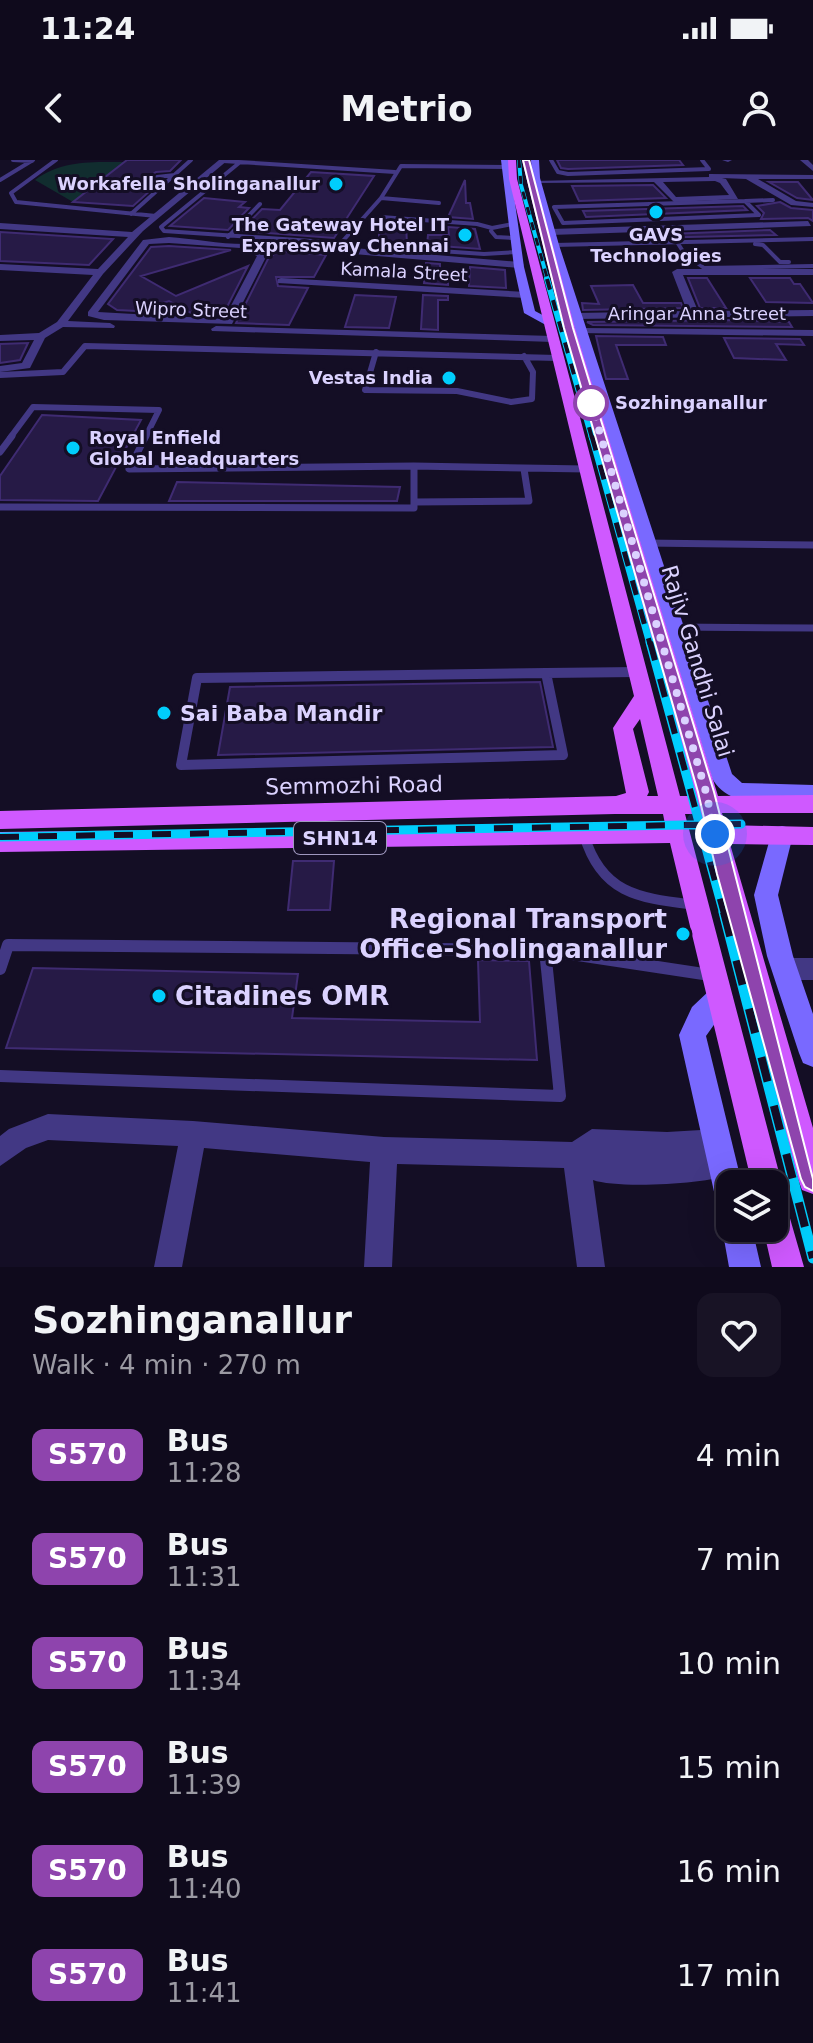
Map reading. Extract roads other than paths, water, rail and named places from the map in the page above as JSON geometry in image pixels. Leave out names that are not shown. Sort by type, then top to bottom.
[{"type":"main road","name":"Rajiv Gandhi Salai","points":[[526,160],[540,229],[689,704],[715,834],[813,1179]]},
{"type":"main road","name":"Rajiv Gandhi Salai","points":[[507,162],[529,180]]},
{"type":"main road","name":"Rajiv Gandhi Salai","points":[[540,229],[548,322],[764,1170]]},
{"type":"main road","points":[[615,805],[637,796],[623,728],[644,697]]},
{"type":"main road","name":"SHN14","points":[[708,805],[813,804]]},
{"type":"main road","name":"Semmozhi Road","points":[[0,820],[708,805]]},
{"type":"main road","name":"SHN14","points":[[0,842],[679,833]]},
{"type":"main road","points":[[715,834],[813,836]]},
{"type":"main road","points":[[782,1242],[788,1267]]},
{"type":"street","points":[[529,180],[535,160]]},
{"type":"street","points":[[804,160],[813,169]]},
{"type":"street","points":[[0,338],[41,336],[61,324],[100,272],[135,235],[223,161]]},
{"type":"street","points":[[507,162],[540,229],[579,324],[675,627],[689,704],[720,770],[733,789],[813,794]]},
{"type":"street","points":[[781,168],[809,189]]},
{"type":"street","points":[[747,176],[787,200]]},
{"type":"street","points":[[529,180],[813,177]]},
{"type":"street","points":[[529,180],[656,179],[703,179],[723,181],[735,197],[671,199],[656,179]]},
{"type":"street","points":[[671,179],[686,200]]},
{"type":"street","points":[[687,179],[703,200]]},
{"type":"street","points":[[703,179],[718,199]]},
{"type":"street","points":[[773,200],[813,205]]},
{"type":"street","points":[[540,229],[808,224]]},
{"type":"street","points":[[0,226],[135,235]]},
{"type":"street","points":[[540,229],[518,259],[530,313],[548,322]]},
{"type":"street","points":[[110,243],[119,233]]},
{"type":"street","points":[[254,249],[262,255],[226,325],[96,317],[92,311],[146,242],[226,244],[254,249],[271,244],[473,261],[518,259]]},
{"type":"street","points":[[84,271],[93,262]]},
{"type":"street","points":[[0,267],[100,272]]},
{"type":"street","points":[[694,315],[677,272],[813,267]]},
{"type":"street","name":"Kamala Street","points":[[281,281],[526,295]]},
{"type":"street","points":[[579,324],[694,315],[813,313]]},
{"type":"street","name":"Wipro Street","points":[[61,324],[226,325],[553,339]]},
{"type":"street","name":"Aringar Anna Street","points":[[579,324],[813,333]]},
{"type":"street","points":[[0,369],[26,366],[41,336]]},
{"type":"street","points":[[782,835],[766,895],[782,963],[813,1053]]},
{"type":"street","points":[[760,991],[782,963]]},
{"type":"street","points":[[782,963],[813,969]]},
{"type":"street","points":[[718,986],[692,1035],[724,1170]]},
{"type":"street","points":[[0,1153],[18,1138],[48,1127],[193,1134],[384,1150],[576,1155],[598,1169],[677,1170],[720,1154]]},
{"type":"street","points":[[168,1267],[193,1134]]},
{"type":"street","points":[[378,1267],[384,1150]]},
{"type":"street","points":[[576,1155],[591,1267]]},
{"type":"street","points":[[740,1242],[745,1267]]},
{"type":"lane","points":[[13,160],[33,160]]},
{"type":"lane","points":[[0,180],[33,160]]},
{"type":"lane","points":[[56,160],[11,193],[16,202],[156,216]]},
{"type":"lane","points":[[131,214],[191,160]]},
{"type":"lane","points":[[551,160],[558,172],[568,174],[709,169],[702,160]]},
{"type":"lane","points":[[223,161],[395,172]]},
{"type":"lane","points":[[239,163],[161,227],[173,232],[228,237],[341,243],[381,198],[401,166],[507,162]]},
{"type":"lane","points":[[163,186],[149,183],[157,177],[175,175]]},
{"type":"lane","points":[[381,198],[439,203]]},
{"type":"lane","points":[[492,228],[492,235],[499,237],[745,201],[773,200]]},
{"type":"lane","points":[[381,217],[477,224],[492,228],[540,229],[563,223],[759,215],[745,201]]},
{"type":"lane","points":[[228,237],[260,204]]},
{"type":"lane","points":[[540,229],[598,247],[596,244],[759,244],[780,262],[813,267]]},
{"type":"lane","points":[[499,237],[502,251]]},
{"type":"lane","points":[[678,244],[813,239]]},
{"type":"lane","points":[[678,244],[704,268],[813,267]]},
{"type":"lane","points":[[381,247],[484,254],[502,251],[518,259]]},
{"type":"lane","points":[[0,375],[63,372],[85,346],[557,358]]},
{"type":"lane","points":[[376,352],[365,390],[457,391],[511,402],[532,399],[533,372],[524,356]]},
{"type":"lane","points":[[0,452],[33,407],[159,410],[129,469],[414,466],[586,469]]},
{"type":"lane","points":[[0,507],[414,508],[414,466]]},
{"type":"lane","points":[[414,502],[529,501],[524,469]]},
{"type":"lane","points":[[646,543],[813,545]]},
{"type":"lane","points":[[675,627],[813,628]]},
{"type":"lane","points":[[546,671],[563,755],[181,765],[197,678],[546,671],[637,672]]},
{"type":"lane","points":[[584,834],[591,861],[628,894],[698,906]]},
{"type":"lane","points":[[0,969],[8,945],[545,950],[718,986]]},
{"type":"lane","points":[[0,1076],[560,1096],[545,950]]},
{"type":"railway","points":[[519,160],[521,185],[548,281]]},
{"type":"railway","points":[[547,279],[592,438]]},
{"type":"railway","points":[[592,436],[650,644]]},
{"type":"railway","points":[[650,642],[700,825]]},
{"type":"railway","points":[[700,825],[741,824]]},
{"type":"railway","points":[[0,837],[700,825]]},
{"type":"railway","points":[[700,825],[724,914]]},
{"type":"railway","points":[[724,912],[813,1258]]},
{"type":"place","name":"Workafella Sholinganallur","points":[[336,184]]},
{"type":"place","name":"GAVS Technologies","points":[[656,212]]},
{"type":"place","name":"The Gateway Hotel IT Expressway Chennai","points":[[465,235]]},
{"type":"place","name":"Vestas India","points":[[449,378]]},
{"type":"place","name":"Sozhinganallur","points":[[591,403]]},
{"type":"place","name":"Royal Enfield Global Headquarters","points":[[73,448]]},
{"type":"place","name":"Sai Baba Mandir","points":[[164,713]]},
{"type":"place","name":"Regional Transport Office-Sholinganallur","points":[[683,934]]},
{"type":"place","name":"Citadines OMR","points":[[159,996]]}]
